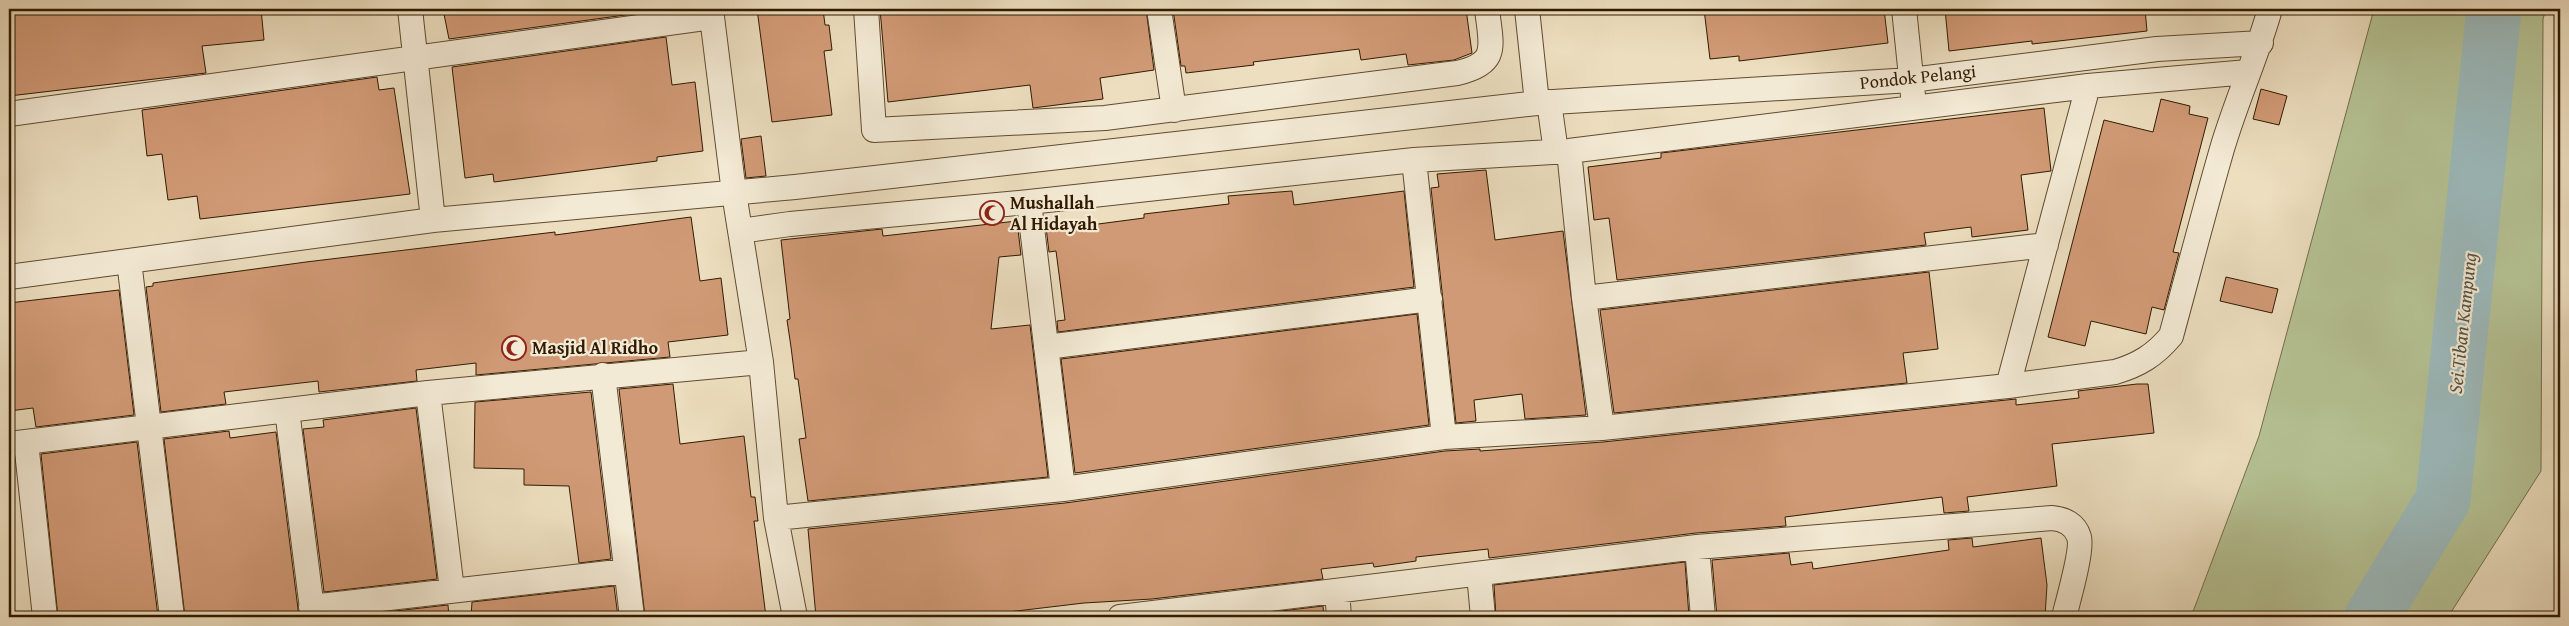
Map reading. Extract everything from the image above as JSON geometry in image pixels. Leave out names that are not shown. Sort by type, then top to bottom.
[{"type":"street","points":[[410,9],[433,220]]},
{"type":"street","points":[[866,9],[874,130],[1105,118],[1473,69],[1486,61],[1490,52],[1487,9]]},
{"type":"street","points":[[1159,9],[1174,110]]},
{"type":"street","points":[[1527,9],[1543,102],[1563,152],[1602,428]]},
{"type":"street","points":[[1904,9],[1915,108]]},
{"type":"street","points":[[776,518],[1063,489],[1444,437],[1602,428],[2008,386],[2123,369],[2148,359],[2171,336],[2223,148],[2248,72],[2261,44],[2270,9]]},
{"type":"street","points":[[9,114],[711,13],[734,193],[760,362],[776,518],[795,617]]},
{"type":"street","name":"Pondok Pelangi","points":[[9,277],[433,220],[734,193],[1543,102],[1911,80],[2157,49],[2261,44]]},
{"type":"street","points":[[740,231],[790,224],[1029,202],[1414,160],[1563,152],[2088,86],[2248,72]]},
{"type":"street","points":[[2008,386],[2088,86]]},
{"type":"street","points":[[1105,118],[1109,150]]},
{"type":"street","points":[[1414,160],[1444,437]]},
{"type":"street","points":[[1029,202],[1063,489]]},
{"type":"street","points":[[1584,298],[2046,245]]},
{"type":"street","points":[[129,261],[172,617]]},
{"type":"street","points":[[1046,347],[1430,299]]},
{"type":"street","points":[[45,617],[18,443],[428,393],[603,375],[760,362]]},
{"type":"street","points":[[603,375],[632,617]]},
{"type":"street","points":[[428,393],[452,590]]},
{"type":"street","points":[[287,410],[312,612],[452,590],[626,571]]},
{"type":"street","points":[[1120,617],[1697,547],[2052,518],[2062,519],[2076,530],[2080,543],[2064,617]]},
{"type":"street","points":[[1697,547],[1703,617]]},
{"type":"street","points":[[1479,574],[1483,617]]},
{"type":"street","points":[[1337,591],[1339,617]]},
{"type":"green space","points":[[2374,9],[2546,9],[2543,19],[2541,471],[2448,617],[2191,617],[2259,436]]},
{"type":"building","points":[[9,9],[261,9],[264,40],[202,46],[206,73],[9,96]]},
{"type":"building","points":[[443,9],[662,9],[662,10],[449,39]]},
{"type":"building","points":[[757,9],[823,9],[825,25],[829,25],[832,50],[824,51],[832,115],[772,122]]},
{"type":"building","points":[[880,9],[1146,9],[1154,70],[1100,78],[1103,99],[1033,108],[1030,85],[888,102]]},
{"type":"building","points":[[1173,9],[1466,9],[1472,53],[1454,60],[1408,65],[1406,54],[1361,60],[1359,49],[1253,62],[1254,65],[1186,73],[1185,66],[1181,66]]},
{"type":"building","points":[[1704,9],[1884,9],[1888,43],[1739,61],[1739,56],[1710,59]]},
{"type":"building","points":[[1945,9],[2145,9],[2147,31],[2032,44],[2032,41],[1949,51]]},
{"type":"building","points":[[666,37],[672,85],[695,82],[703,151],[657,157],[657,161],[494,182],[493,174],[465,178],[452,67]]},
{"type":"building","points":[[377,77],[379,90],[394,88],[410,194],[200,219],[197,196],[168,200],[162,154],[147,156],[142,110]]},
{"type":"building","points":[[2261,89],[2287,96],[2279,125],[2253,119]]},
{"type":"building","points":[[2161,99],[2190,106],[2189,114],[2208,118],[2173,252],[2179,253],[2164,310],[2152,307],[2146,334],[2091,321],[2085,346],[2048,337],[2104,120],[2153,132]]},
{"type":"building","points":[[2044,108],[2051,171],[2021,175],[2028,230],[1972,237],[1971,227],[1924,233],[1926,245],[1617,280],[1609,218],[1594,220],[1588,167],[1661,158],[1661,153]]},
{"type":"building","points":[[761,136],[766,176],[746,178],[741,139]]},
{"type":"building","points":[[1486,170],[1495,240],[1563,231],[1586,415],[1525,419],[1522,394],[1474,400],[1476,421],[1456,423],[1431,188],[1439,187],[1437,174]]},
{"type":"building","points":[[1292,191],[1294,205],[1404,191],[1414,287],[1058,332],[1057,321],[1065,320],[1056,251],[1049,252],[1046,227],[1083,222],[1083,226],[1144,218],[1144,214],[1229,204],[1228,196]]},
{"type":"building","points":[[691,217],[700,281],[721,278],[728,335],[668,342],[670,357],[476,375],[476,363],[416,370],[417,381],[319,392],[318,381],[224,392],[226,404],[161,412],[146,287],[153,286],[153,283],[306,262],[555,232],[555,235]]},
{"type":"building","points":[[1017,221],[1021,255],[999,257],[991,329],[1030,325],[1048,477],[808,501],[799,439],[806,438],[787,320],[790,319],[781,240],[882,229],[883,236]]},
{"type":"building","points":[[1929,272],[1938,349],[1903,353],[1907,383],[1614,413],[1600,310]]},
{"type":"building","points":[[2226,277],[2278,289],[2272,313],[2220,301]]},
{"type":"building","points":[[119,290],[134,415],[36,427],[33,408],[9,411],[9,303]]},
{"type":"building","points":[[1417,314],[1429,425],[1075,473],[1061,359]]},
{"type":"building","points":[[673,384],[680,444],[744,436],[751,497],[755,497],[758,521],[754,521],[766,617],[645,617],[619,389]]},
{"type":"building","points":[[2148,384],[2154,433],[2052,444],[2057,486],[1967,497],[1969,511],[1944,513],[1942,497],[1785,517],[1786,526],[1696,533],[1489,558],[1488,549],[1416,557],[1416,561],[1374,567],[1373,563],[1321,569],[1323,579],[1152,599],[1084,603],[966,617],[816,617],[808,529],[1065,503],[1445,451],[1480,449],[1480,451],[1603,442],[2016,399],[2016,405],[2079,398],[2078,391]]},
{"type":"building","points":[[591,392],[611,559],[579,563],[569,486],[524,485],[524,469],[474,468],[475,402]]},
{"type":"building","points":[[416,408],[437,579],[324,592],[303,429],[324,427],[323,420]]},
{"type":"building","points":[[229,431],[230,438],[276,432],[299,617],[185,617],[164,439]]},
{"type":"building","points":[[137,442],[158,617],[58,617],[41,454]]},
{"type":"building","points":[[1972,538],[1973,547],[2041,538],[2047,585],[2045,617],[1717,617],[1712,560],[1789,553],[1791,565],[1812,562],[1813,569],[1949,550],[1948,540]]},
{"type":"building","points":[[1685,562],[1689,617],[1496,617],[1494,585]]},
{"type":"building","points":[[614,586],[618,617],[471,617],[472,602]]},
{"type":"building","points":[[448,605],[449,617],[342,617]]},
{"type":"building","points":[[1323,606],[1324,617],[1232,617]]},
{"type":"waterway","name":"Sei.Tiban Kampung","points":[[2372,617],[2443,500],[2494,9]]},
{"type":"place","name":"Mushallah Al Hidayah","points":[[992,213]]},
{"type":"place","name":"Masjid Al Ridho","points":[[514,348]]}]
